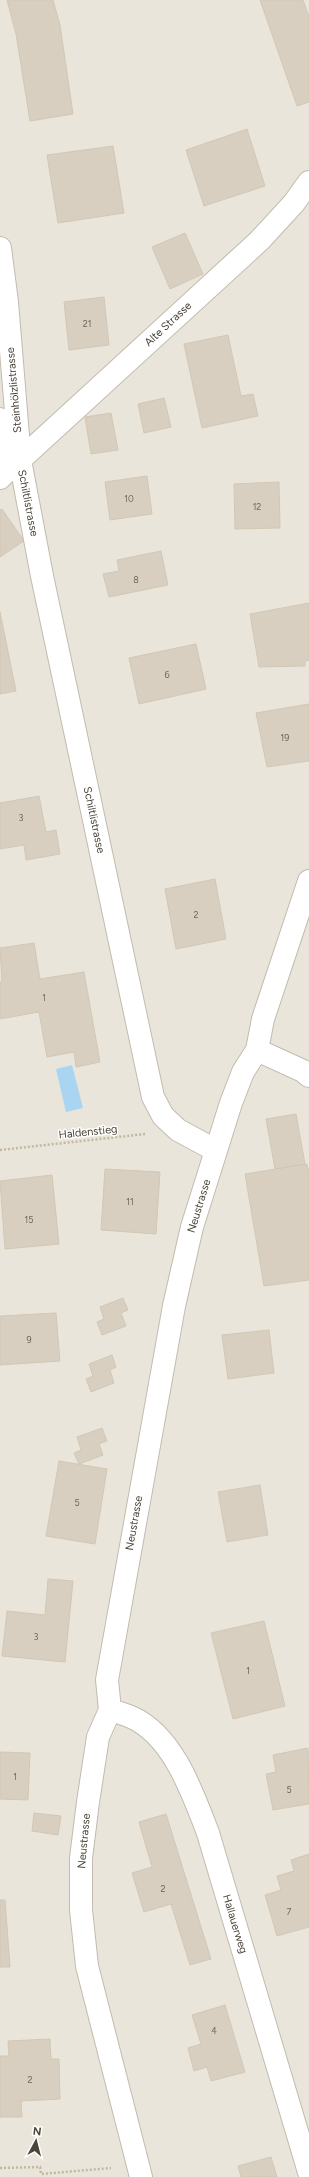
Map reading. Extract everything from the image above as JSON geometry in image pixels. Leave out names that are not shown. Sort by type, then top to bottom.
[{"type":"street","name":"Alte Strasse","points":[[20,460],[259,241],[294,202],[309,182]]},
{"type":"street","name":"Steinhölzlistrasse","points":[[0,248],[7,302],[20,460]]},
{"type":"street","points":[[0,400],[13,379]]},
{"type":"street","points":[[0,420],[5,473],[0,478]]},
{"type":"street","name":"Schiltlistrasse","points":[[20,460],[44,584],[154,1097],[163,1116],[178,1130],[215,1150]]},
{"type":"street","name":"Neustrasse","points":[[140,2171],[87,1966],[81,1910],[81,1858],[88,1802],[98,1737],[110,1710],[107,1680],[174,1306],[192,1227],[215,1150],[243,1072],[258,1050],[263,1019],[309,881]]},
{"type":"street","points":[[258,1050],[303,1071],[309,1076]]},
{"type":"street","name":"Hallauerweg","points":[[110,1710],[132,1717],[158,1738],[172,1754],[191,1787],[208,1833],[309,2172]]},
{"type":"path","name":"Haldenstieg","points":[[0,1150],[178,1130]]},
{"type":"path","points":[[0,2168],[40,2167],[41,2174],[140,2171]]},
{"type":"shaded area","points":[[0,0],[309,0],[309,2177],[0,2177]]},
{"type":"water","points":[[72,1065],[83,1108],[66,1112],[56,1069]]},
{"type":"building","points":[[7,0],[53,0],[60,25],[73,114],[30,121],[16,34]]},
{"type":"building","points":[[260,0],[303,0],[309,17],[309,102],[297,106]]},
{"type":"building","points":[[247,129],[265,186],[204,206],[186,150]]},
{"type":"building","points":[[113,146],[124,213],[58,223],[47,155]]},
{"type":"building","points":[[185,233],[203,274],[170,289],[152,247]]},
{"type":"building","points":[[104,297],[109,345],[69,350],[64,302]]},
{"type":"building","points":[[228,335],[241,396],[253,394],[258,416],[202,428],[184,344]]},
{"type":"building","points":[[164,398],[171,427],[144,433],[138,404]]},
{"type":"building","points":[[111,413],[118,450],[91,454],[85,417]]},
{"type":"building","points":[[147,476],[152,514],[110,520],[105,482]]},
{"type":"building","points":[[279,482],[280,528],[235,529],[234,484]]},
{"type":"building","points":[[2,509],[24,541],[0,557],[0,510]]},
{"type":"building","points":[[161,551],[168,585],[109,597],[103,574],[119,571],[117,560]]},
{"type":"building","points":[[309,603],[309,660],[305,661],[305,666],[259,667],[250,614]]},
{"type":"building","points":[[0,612],[16,691],[0,694]]},
{"type":"building","points":[[196,644],[206,689],[139,704],[129,658]]},
{"type":"building","points":[[309,704],[309,761],[267,767],[256,713]]},
{"type":"building","points":[[39,796],[46,832],[56,830],[60,854],[26,860],[24,845],[0,849],[0,803]]},
{"type":"building","points":[[215,879],[226,939],[176,949],[165,889]]},
{"type":"building","points":[[34,943],[40,979],[84,972],[100,1062],[76,1067],[74,1052],[47,1057],[39,1012],[0,1019],[0,982],[2,982],[0,948]]},
{"type":"building","points":[[296,1114],[305,1164],[275,1169],[266,1119]]},
{"type":"building","points":[[307,1164],[309,1174],[309,1280],[264,1286],[245,1174]]},
{"type":"building","points":[[105,1169],[160,1172],[156,1234],[101,1230]]},
{"type":"building","points":[[52,1175],[59,1244],[5,1249],[0,1181]]},
{"type":"building","points":[[123,1298],[128,1310],[121,1313],[126,1326],[102,1335],[97,1322],[104,1319],[100,1307]]},
{"type":"building","points":[[56,1313],[60,1361],[0,1365],[0,1316]]},
{"type":"building","points":[[269,1330],[274,1373],[228,1379],[222,1335]]},
{"type":"building","points":[[112,1355],[116,1367],[110,1370],[114,1383],[91,1392],[86,1379],[93,1376],[89,1364]]},
{"type":"building","points":[[102,1428],[107,1441],[99,1444],[103,1455],[79,1464],[74,1453],[81,1450],[77,1437]]},
{"type":"building","points":[[59,1461],[107,1469],[95,1544],[46,1536]]},
{"type":"building","points":[[260,1485],[268,1535],[227,1542],[218,1492]]},
{"type":"building","points":[[48,1579],[73,1581],[65,1662],[2,1656],[7,1611],[45,1615]]},
{"type":"building","points":[[264,1621],[285,1706],[233,1719],[211,1633]]},
{"type":"building","points":[[308,1748],[309,1804],[273,1810],[266,1774],[276,1772],[273,1755]]},
{"type":"building","points":[[0,1752],[30,1753],[28,1800],[0,1799]]},
{"type":"building","points":[[34,1813],[61,1816],[58,1835],[32,1831]]},
{"type":"building","points":[[166,1814],[211,1959],[190,1965],[171,1904],[144,1912],[132,1873],[152,1867],[139,1822]]},
{"type":"building","points":[[309,1854],[309,1927],[277,1936],[265,1895],[281,1890],[277,1876],[294,1871],[291,1860]]},
{"type":"building","points":[[0,1900],[5,1900],[10,1967],[0,1967]]},
{"type":"building","points":[[225,2005],[245,2072],[211,2081],[207,2067],[194,2071],[188,2048],[201,2044],[192,2015]]},
{"type":"building","points":[[50,2039],[51,2059],[59,2059],[60,2099],[21,2101],[22,2117],[0,2117],[0,2056],[9,2056],[8,2041]]},
{"type":"building","points":[[271,2157],[277,2177],[241,2177],[238,2166]]}]
